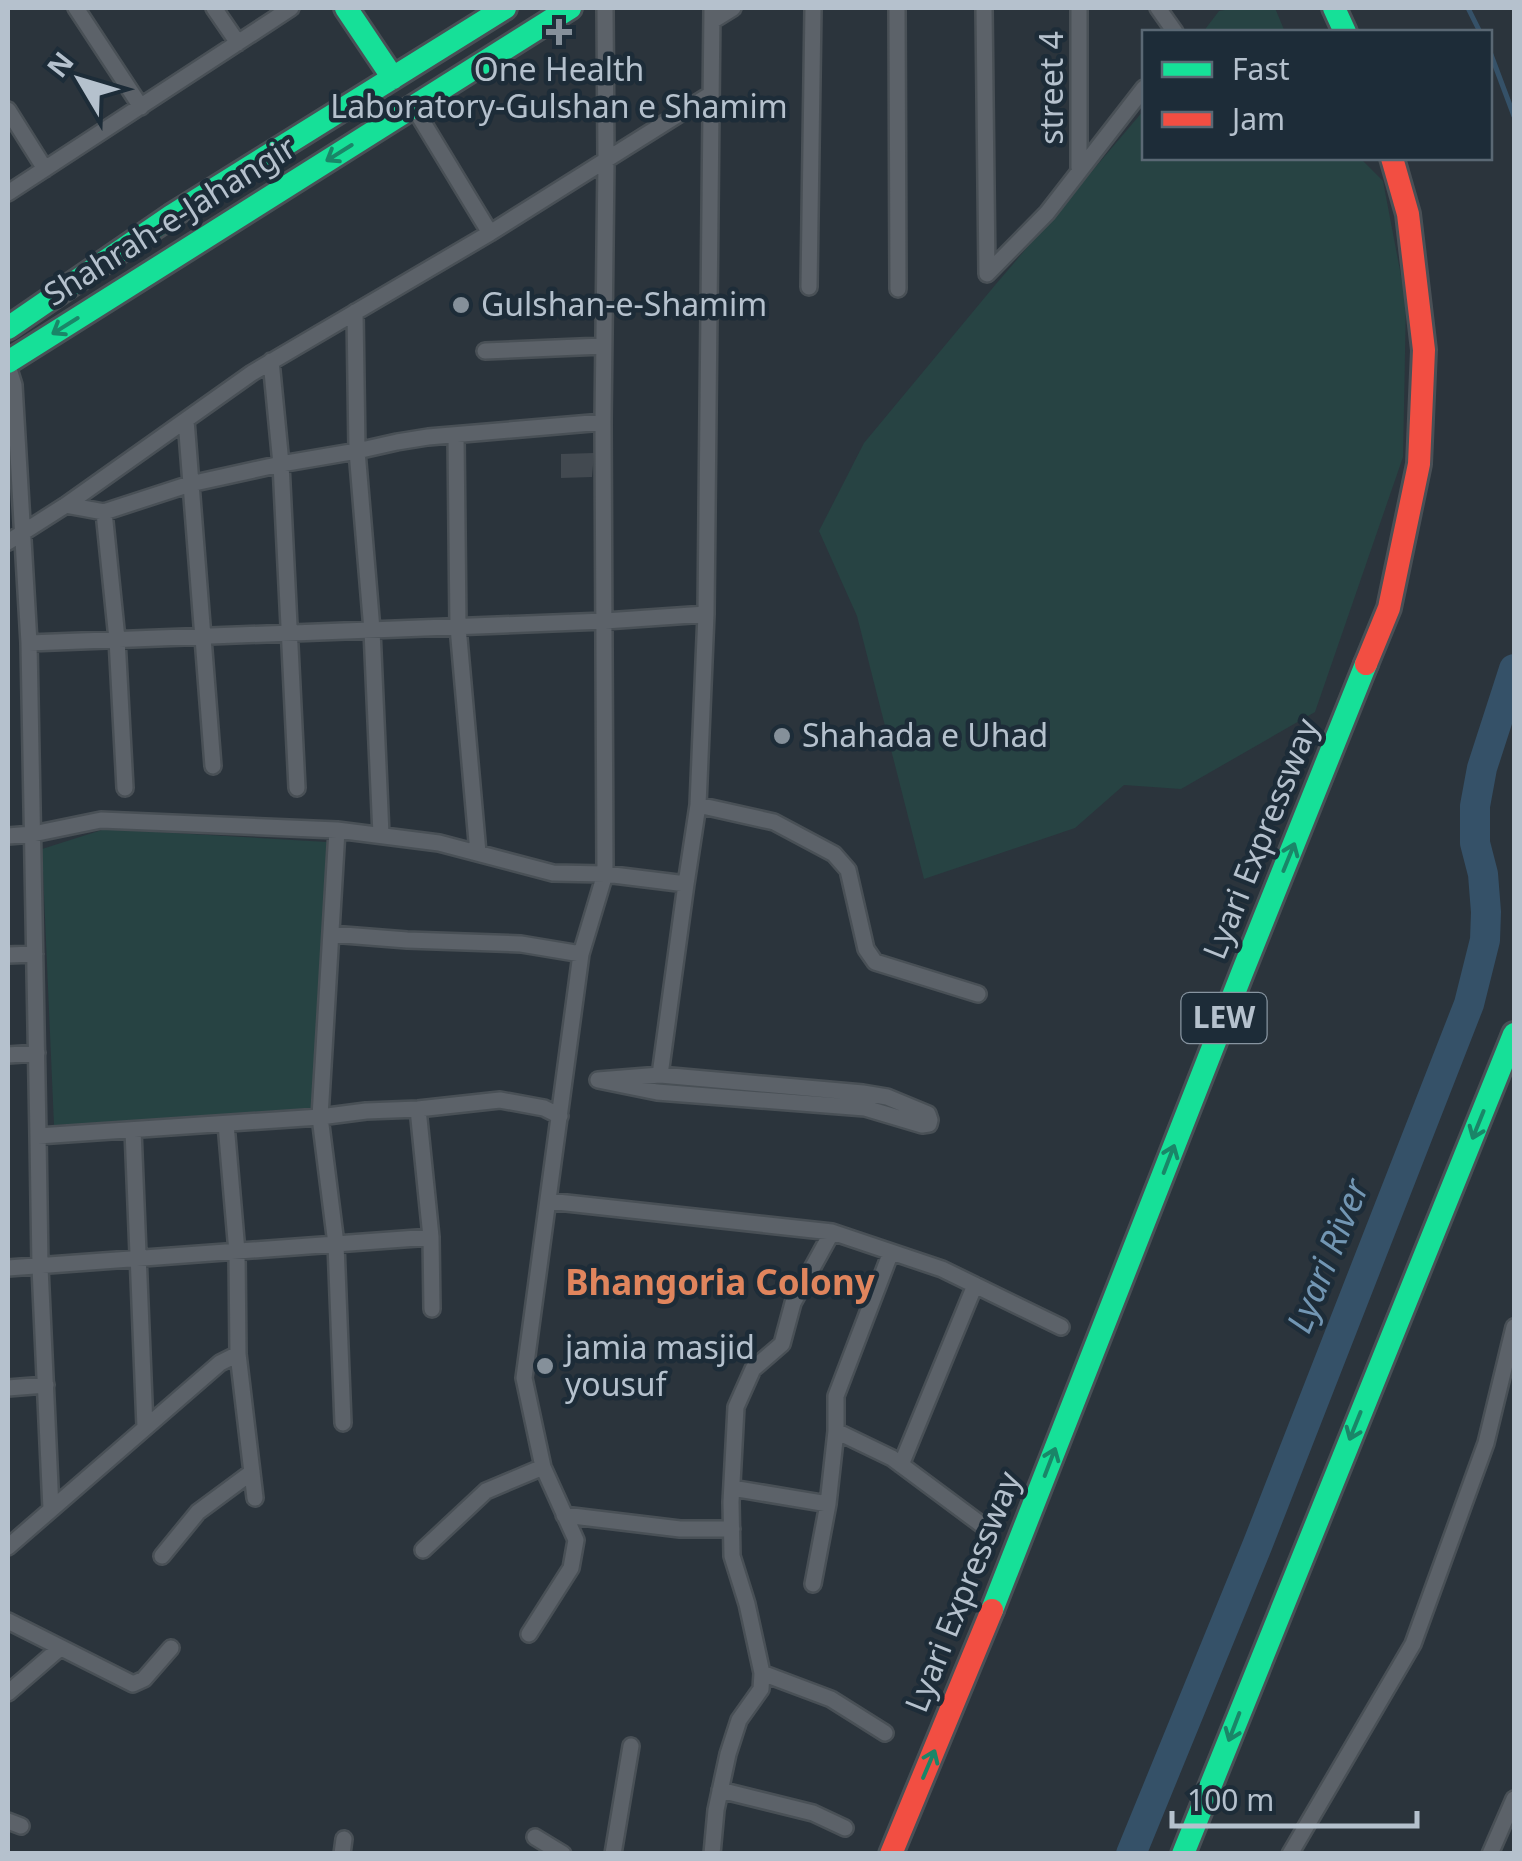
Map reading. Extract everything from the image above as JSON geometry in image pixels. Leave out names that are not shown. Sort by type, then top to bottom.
[{"type":"main road","points":[[346,8],[392,78]]},
{"type":"main road","points":[[8,328],[171,216],[505,8]]},
{"type":"main road","name":"Shahrah-e-Jahangir","points":[[8,364],[570,8]]},
{"type":"main road","name":"Lyari Expressway","points":[[892,1854],[1389,608],[1419,464],[1424,350],[1408,214],[1393,160]]},
{"type":"main road","points":[[1183,1854],[1514,1034]]},
{"type":"street","points":[[76,8],[141,108]]},
{"type":"street","points":[[214,8],[238,43]]},
{"type":"street","points":[[8,193],[290,8]]},
{"type":"street","points":[[528,1634],[572,1568],[576,1540],[542,1467],[524,1378],[582,954],[604,874],[604,8]]},
{"type":"street","points":[[660,1075],[698,805],[706,614],[712,14],[733,8]]},
{"type":"street","points":[[809,286],[813,8]]},
{"type":"street","points":[[897,8],[898,289]]},
{"type":"street","points":[[984,8],[987,274],[1047,213],[1142,91]]},
{"type":"street","name":"street 4","points":[[1079,8],[1080,169]]},
{"type":"street","points":[[1158,8],[1174,30]]},
{"type":"street","points":[[15,538],[271,361],[490,233],[711,94]]},
{"type":"street","points":[[413,106],[490,233]]},
{"type":"street","points":[[8,110],[45,169]]},
{"type":"street","points":[[355,312],[356,451],[372,630],[381,836]]},
{"type":"street","points":[[485,351],[603,346]]},
{"type":"street","points":[[271,361],[298,788]]},
{"type":"street","points":[[8,364],[14,384],[15,538],[29,643],[40,1266],[51,1510]]},
{"type":"street","points":[[186,420],[213,766]]},
{"type":"street","points":[[66,505],[104,512],[190,484],[397,442],[602,422]]},
{"type":"street","points":[[456,436],[458,627],[478,853]]},
{"type":"street","points":[[104,512],[117,640],[125,788]]},
{"type":"street","points":[[29,643],[706,614]]},
{"type":"street","points":[[698,805],[774,822],[834,854],[848,870],[866,950],[876,962],[978,994]]},
{"type":"street","points":[[8,836],[101,820],[337,830],[438,843],[553,873],[604,874],[686,884]]},
{"type":"street","points":[[337,830],[320,1117],[336,1244],[343,1422]]},
{"type":"street","points":[[331,934],[521,944],[582,954]]},
{"type":"street","points":[[8,956],[35,954]]},
{"type":"street","points":[[8,1055],[37,1053]]},
{"type":"street","points":[[660,1075],[863,1093],[887,1097],[928,1114],[930,1120],[922,1126],[865,1108],[657,1092],[598,1080],[660,1075]]},
{"type":"street","points":[[38,1136],[500,1100],[544,1108],[560,1116]]},
{"type":"street","points":[[418,1109],[431,1236],[432,1309]]},
{"type":"street","points":[[226,1124],[237,1252],[238,1354],[255,1498]]},
{"type":"street","points":[[132,1130],[146,1427]]},
{"type":"street","points":[[548,1202],[832,1232],[942,1269],[1061,1327]]},
{"type":"street","points":[[712,1854],[720,1790],[739,1720],[761,1689],[762,1673],[732,1556],[736,1407],[753,1370],[782,1344],[793,1303],[832,1232]]},
{"type":"street","points":[[8,1268],[431,1236]]},
{"type":"street","points":[[813,1584],[828,1504],[836,1396],[891,1252]]},
{"type":"street","points":[[901,1465],[976,1285]]},
{"type":"street","points":[[1290,1854],[1413,1644],[1486,1443],[1514,1326]]},
{"type":"street","points":[[8,1547],[220,1363],[238,1354]]},
{"type":"street","points":[[8,1388],[46,1386]]},
{"type":"street","points":[[836,1431],[901,1465],[982,1525]]},
{"type":"street","points":[[422,1550],[486,1491],[542,1467]]},
{"type":"street","points":[[162,1556],[198,1512],[252,1472]]},
{"type":"street","points":[[732,1488],[828,1504]]},
{"type":"street","points":[[564,1515],[680,1529],[732,1529]]},
{"type":"street","points":[[8,1622],[133,1684],[144,1679],[171,1648]]},
{"type":"street","points":[[8,1692],[60,1648]]},
{"type":"street","points":[[762,1673],[832,1699],[885,1733]]},
{"type":"street","points":[[614,1854],[631,1746]]},
{"type":"street","points":[[720,1790],[812,1813],[845,1828]]},
{"type":"street","points":[[1490,1854],[1514,1800]]},
{"type":"street","points":[[535,1838],[563,1854]]},
{"type":"green space","points":[[1275,8],[1284,30],[1205,30],[1219,11]]},
{"type":"green space","points":[[1142,112],[1142,160],[1362,160],[1383,181],[1406,302],[1403,457],[1315,712],[1181,789],[1124,785],[1075,828],[924,879],[857,616],[819,531],[864,443]]},
{"type":"green space","points":[[105,829],[327,842],[313,1115],[54,1125],[42,849]]},
{"type":"building","points":[[594,453],[592,477],[561,478],[561,454]]},
{"type":"waterway","points":[[1468,8],[1479,30]]},
{"type":"waterway","points":[[1492,57],[1514,116]]},
{"type":"waterway","name":"Lyari River","points":[[1131,1854],[1257,1546],[1469,1004],[1485,940],[1486,912],[1483,874],[1475,843],[1475,806],[1482,768],[1514,669]]},
{"type":"traffic: fast","points":[[346,8],[393,78]]},
{"type":"traffic: fast","points":[[8,328],[171,216],[505,8]]},
{"type":"traffic: fast","points":[[8,362],[570,8]]},
{"type":"traffic: fast","points":[[1334,8],[1344,30]]},
{"type":"traffic: fast","points":[[992,1610],[1366,664]]},
{"type":"traffic: fast","points":[[1183,1854],[1514,1034]]},
{"type":"traffic: jam","points":[[1366,664],[1389,608],[1419,464],[1424,350],[1408,214],[1393,160]]},
{"type":"traffic: jam","points":[[891,1854],[992,1610]]},
{"type":"place","name":"One Health Laboratory-Gulshan e Shamim","points":[[559,32]]},
{"type":"place","name":"Gulshan-e-Shamim","points":[[461,305]]},
{"type":"place","name":"Shahada e Uhad","points":[[782,736]]},
{"type":"place","name":"jamia masjid yousuf","points":[[545,1366]]},
{"type":"district","name":"Bhangoria Colony","points":[[720,1283]]}]
